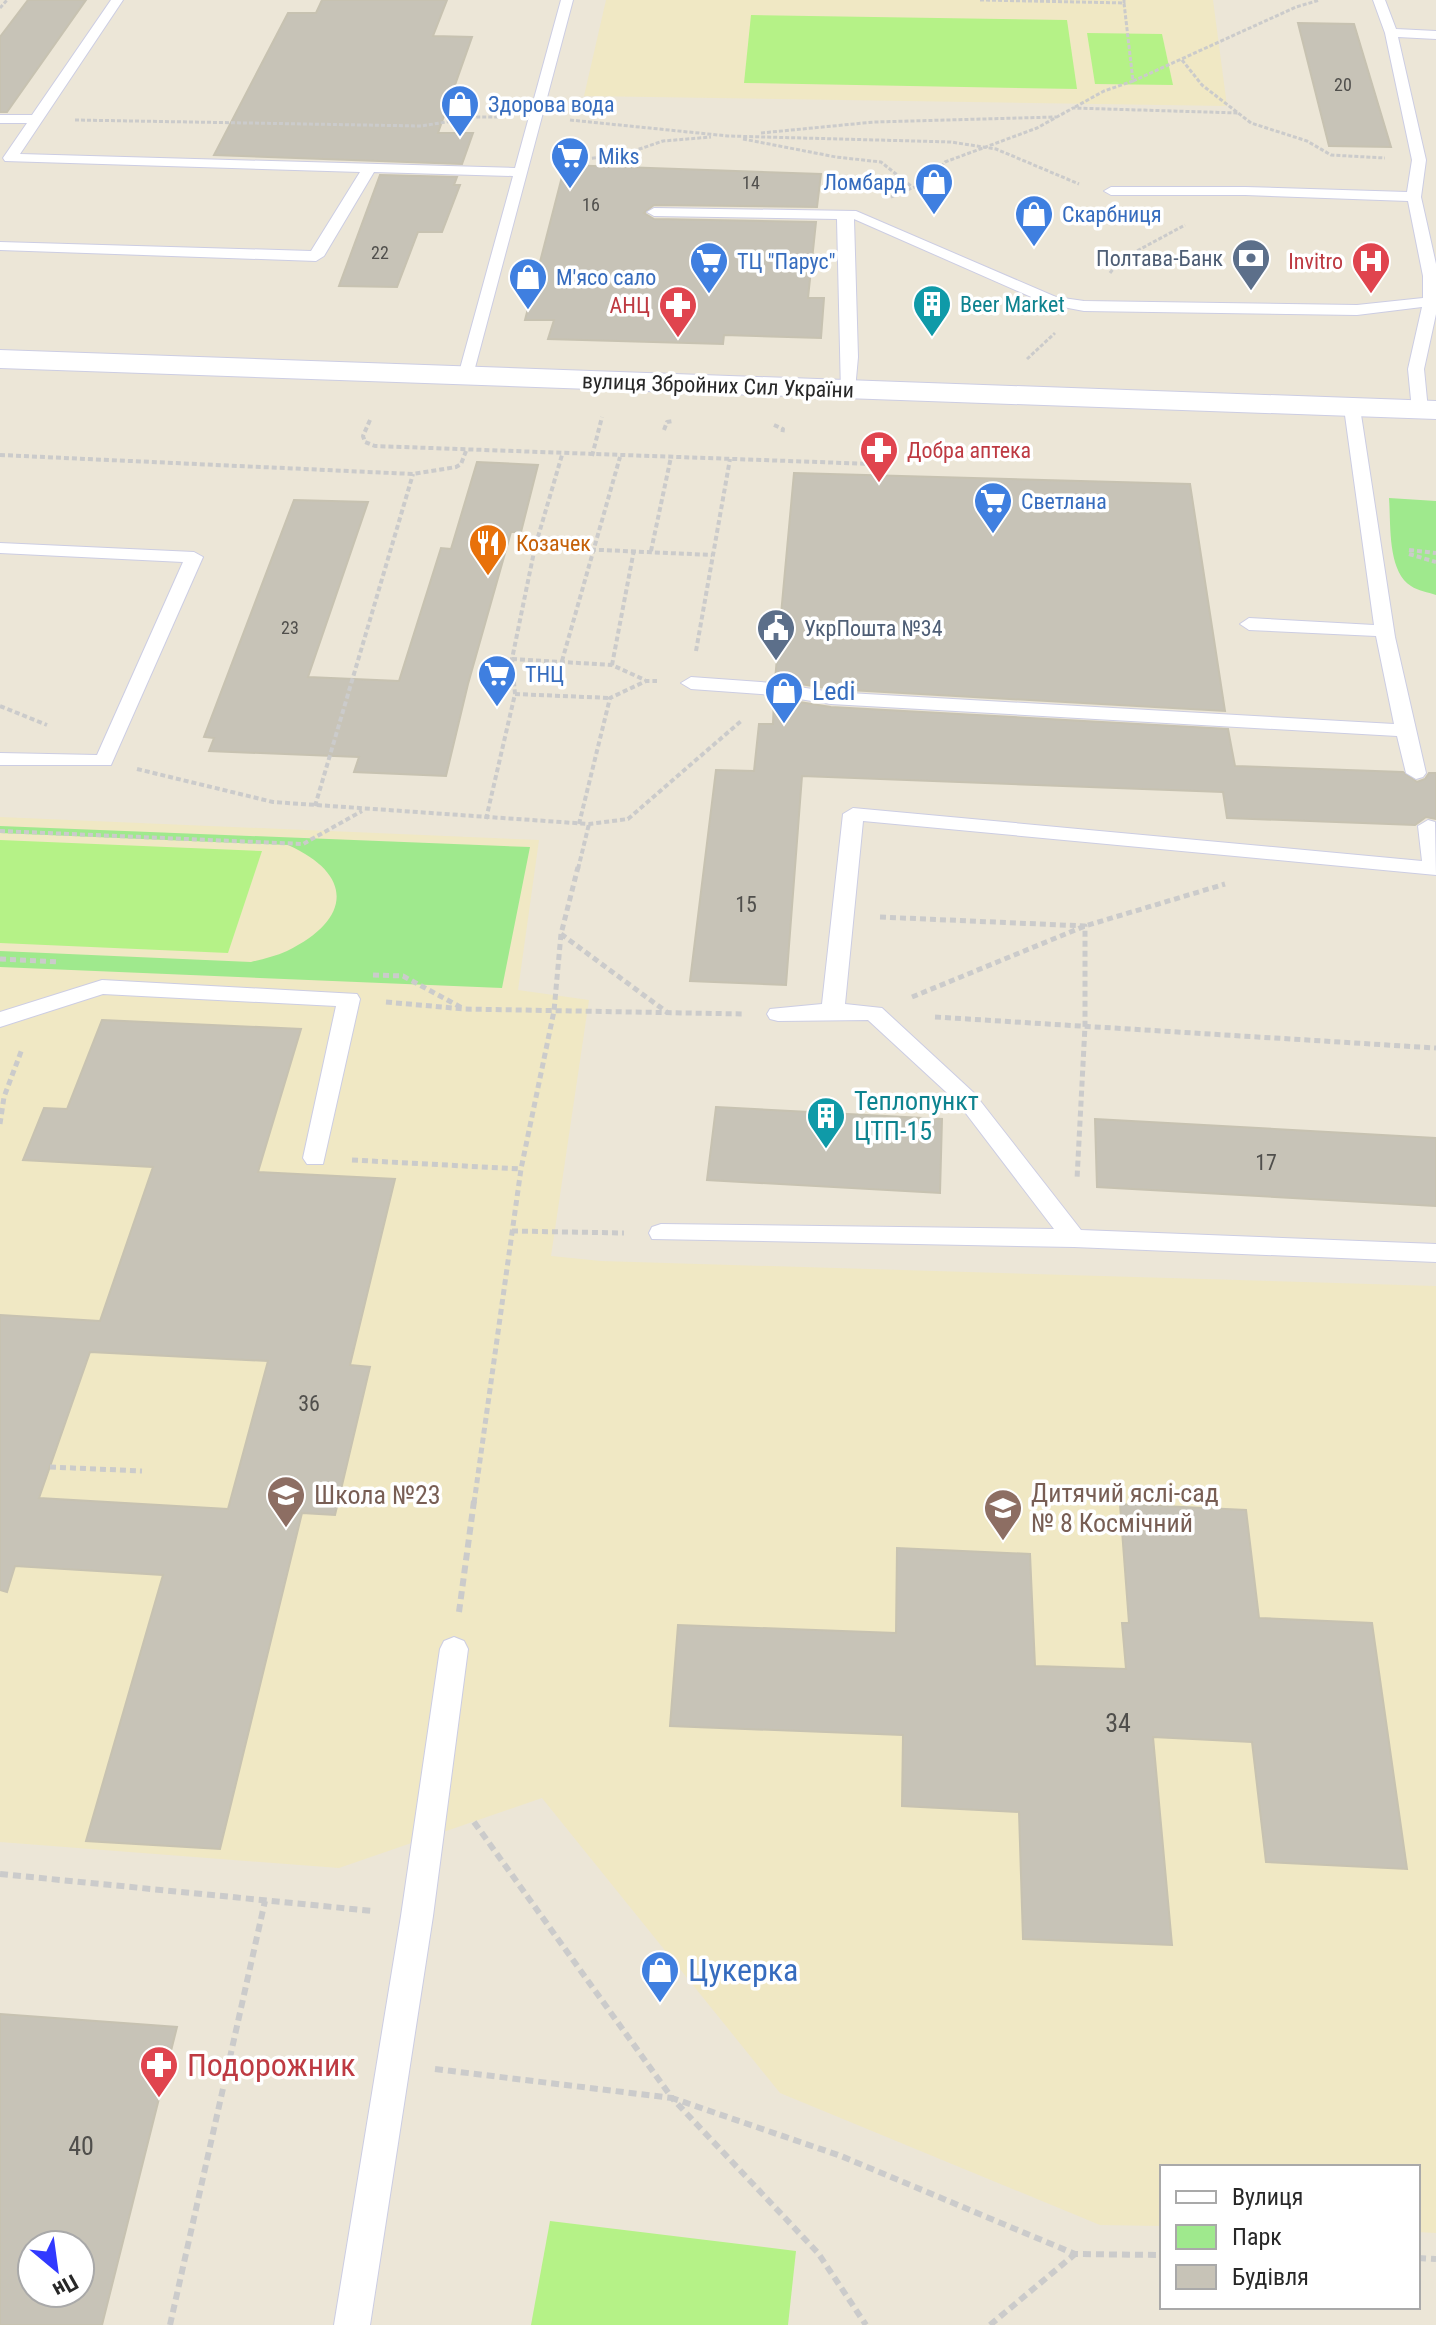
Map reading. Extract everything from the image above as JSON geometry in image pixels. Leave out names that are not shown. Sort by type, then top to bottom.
[{"type":"street","name":"вулиця Збройних Сил України","points":[[0,359],[1428,410]]},
{"type":"lane","points":[[117,0],[10,158],[520,169]]},
{"type":"lane","points":[[466,376],[567,0]]},
{"type":"lane","points":[[1379,0],[1391,33],[1419,160],[1414,197],[1431,276],[1433,301],[1416,369],[1428,410]]},
{"type":"lane","points":[[1391,33],[1436,35]]},
{"type":"lane","points":[[0,119],[37,119]]},
{"type":"lane","points":[[0,246],[316,256],[369,168]]},
{"type":"lane","points":[[1111,191],[1245,191],[1414,197]]},
{"type":"lane","points":[[654,212],[856,215],[1052,301],[1084,306],[1357,310],[1433,301]]},
{"type":"lane","points":[[844,215],[850,357],[847,390]]},
{"type":"lane","points":[[1352,408],[1370,545],[1404,730],[1416,773]]},
{"type":"lane","points":[[0,548],[194,557],[104,761],[0,759]]},
{"type":"lane","points":[[1249,624],[1386,631]]},
{"type":"lane","points":[[691,683],[774,689],[831,698],[1404,730]]},
{"type":"lane","points":[[833,1011],[853,814],[1435,869],[1428,826]]},
{"type":"lane","points":[[0,1020],[102,987],[349,999],[315,1158]]},
{"type":"lane","points":[[778,1014],[833,1011],[874,1013],[966,1098],[1074,1238]]},
{"type":"lane","points":[[661,1233],[1074,1238],[1436,1253]]},
{"type":"lane","points":[[352,2325],[417,1916],[454,1649]]},
{"type":"path","points":[[0,8],[7,0]]},
{"type":"path","points":[[980,0],[1124,1],[1133,81]]},
{"type":"path","points":[[931,180],[945,162],[1037,128],[1104,91],[1182,60],[1296,7],[1320,0]]},
{"type":"path","points":[[1182,60],[1202,85],[1251,123],[1307,141],[1331,155],[1419,160]]},
{"type":"path","points":[[1073,108],[1239,113]]},
{"type":"path","points":[[37,119],[421,126],[478,117],[534,118],[730,136],[925,139],[986,146],[1007,152],[1063,181],[1111,191]]},
{"type":"path","points":[[520,169],[619,156],[663,141],[874,122],[1056,117]]},
{"type":"path","points":[[730,136],[836,157],[881,162],[911,186]]},
{"type":"path","points":[[1025,361],[1084,306],[1120,260],[1245,191]]},
{"type":"path","points":[[592,456],[603,414]]},
{"type":"path","points":[[370,420],[363,436],[365,442],[375,446],[620,457],[872,464],[886,461],[891,455],[893,438]]},
{"type":"path","points":[[664,430],[667,422],[672,421]]},
{"type":"path","points":[[774,425],[783,429],[782,435]]},
{"type":"path","points":[[0,455],[413,474],[456,467],[461,464],[466,451]]},
{"type":"path","points":[[486,819],[515,694],[512,659],[535,547],[562,455]]},
{"type":"path","points":[[562,661],[620,457]]},
{"type":"path","points":[[651,551],[671,457]]},
{"type":"path","points":[[512,659],[612,665],[646,681],[691,683],[730,459]]},
{"type":"path","points":[[315,806],[413,474]]},
{"type":"path","points":[[535,547],[712,555]]},
{"type":"path","points":[[612,665],[634,550]]},
{"type":"path","points":[[515,694],[610,698],[646,681]]},
{"type":"path","points":[[579,824],[610,698]]},
{"type":"path","points":[[0,706],[63,731],[104,761],[273,802],[362,811],[579,824],[628,819],[744,719]]},
{"type":"path","points":[[0,831],[303,844],[362,811]]},
{"type":"path","points":[[454,1649],[521,1169],[554,1011],[561,934],[589,824]]},
{"type":"path","points":[[874,1013],[1085,926],[1238,881]]},
{"type":"path","points":[[843,916],[1085,926]]},
{"type":"path","points":[[1074,1238],[1085,1026],[1085,926]]},
{"type":"path","points":[[561,934],[669,1013]]},
{"type":"path","points":[[349,999],[464,1009],[778,1014]]},
{"type":"path","points":[[0,1124],[2,1097],[39,1007]]},
{"type":"path","points":[[874,1013],[1436,1048]]},
{"type":"path","points":[[315,1158],[521,1169]]},
{"type":"path","points":[[512,1231],[661,1233]]},
{"type":"path","points":[[50,1467],[142,1471]]},
{"type":"path","points":[[437,1772],[672,2098],[818,2253],[866,2325]]},
{"type":"path","points":[[0,1874],[417,1916]]},
{"type":"path","points":[[170,2325],[265,1901]]},
{"type":"path","points":[[394,2064],[672,2098],[841,2156],[1075,2254],[1160,2255]]},
{"type":"path","points":[[990,2325],[1075,2254]]},
{"type":"shaded area","points":[[606,0],[1213,0],[1227,106],[584,96]]},
{"type":"shaded area","points":[[0,817],[539,840],[518,990],[589,1000],[551,1256],[601,1261],[1436,1286],[1436,2233],[1420,2232],[1420,2165],[1160,2165],[1160,2226],[1100,2225],[780,2093],[542,1798],[339,1868],[0,1842]]},
{"type":"green space","points":[[751,15],[1067,20],[1077,89],[744,83]]},
{"type":"green space","points":[[1087,33],[1162,34],[1173,85],[1095,84]]},
{"type":"green space","points":[[1389,498],[1436,501],[1436,595],[1411,586],[1398,569],[1392,546]]},
{"type":"green space","points":[[0,826],[530,847],[502,988],[0,967],[0,951],[251,962],[283,953],[308,939],[324,926],[337,898],[334,884],[325,870],[288,845],[0,833]]},
{"type":"green space","points":[[0,840],[262,851],[228,953],[0,943]]},
{"type":"green space","points":[[550,2221],[796,2251],[788,2325],[531,2325]]},
{"type":"building","points":[[28,0],[86,0],[7,112],[0,112],[0,37]]},
{"type":"building","points":[[322,0],[447,0],[433,36],[472,37],[438,133],[473,133],[462,164],[214,155],[288,13],[316,13]]},
{"type":"building","points":[[1298,23],[1354,24],[1391,147],[1329,146]]},
{"type":"building","points":[[565,165],[821,174],[817,207],[654,205],[644,213],[654,219],[816,222],[808,298],[824,298],[821,338],[724,335],[723,344],[548,339],[554,320],[525,320]]},
{"type":"building","points":[[380,175],[457,177],[454,185],[460,185],[442,232],[418,232],[397,287],[339,286]]},
{"type":"building","points":[[477,462],[538,465],[521,532],[511,532],[468,684],[446,776],[354,772],[359,757],[209,751],[214,738],[204,737],[294,500],[368,502],[308,677],[399,681],[441,548],[451,549]]},
{"type":"building","name":"Светлана","points":[[794,473],[1190,484],[1225,711],[831,689],[775,680]]},
{"type":"building","points":[[774,698],[831,707],[1228,729],[1235,766],[1403,772],[1417,782],[1429,773],[1436,773],[1436,819],[1426,817],[1415,825],[1227,818],[1223,792],[802,776],[786,985],[690,981],[716,770],[754,771],[759,724],[773,724]]},
{"type":"building","points":[[102,1020],[301,1029],[258,1172],[395,1179],[350,1365],[370,1367],[335,1515],[302,1513],[220,1849],[86,1841],[163,1575],[15,1566],[7,1592],[0,1590],[0,1315],[100,1321],[153,1167],[23,1160],[44,1108],[67,1109]],"holes":[[[90,1352],[268,1361],[228,1509],[39,1498]]]},
{"type":"building","name":"Теплопункт ЦТП-15","points":[[716,1107],[942,1119],[940,1193],[707,1180]]},
{"type":"building","points":[[1095,1119],[1436,1138],[1436,1206],[1097,1187]]},
{"type":"building","points":[[1120,1504],[1246,1510],[1259,1618],[1372,1623],[1407,1869],[1266,1862],[1252,1742],[1153,1737],[1172,1945],[1023,1939],[1019,1812],[902,1806],[903,1735],[670,1726],[678,1625],[896,1633],[897,1548],[1030,1554],[1035,1666],[1126,1669],[1122,1623],[1129,1623]]},
{"type":"building","points":[[0,2014],[177,2027],[102,2325],[0,2325]]},
{"type":"place","name":"Здорова вода","points":[[460,138]]},
{"type":"place","name":"Miks","points":[[570,190]]},
{"type":"place","name":"Ломбард","points":[[934,216]]},
{"type":"place","name":"Скарбниця","points":[[1034,248]]},
{"type":"place","name":"Полтава-Банк","points":[[1251,292]]},
{"type":"place","name":"ТЦ \"Парус\"","points":[[709,295]]},
{"type":"place","name":"Invitro","points":[[1371,295]]},
{"type":"place","name":"М'ясо сало","points":[[528,311]]},
{"type":"place","name":"Beer Market","points":[[932,338]]},
{"type":"place","name":"АНЦ","points":[[678,339]]},
{"type":"place","name":"Добра аптека","points":[[879,484]]},
{"type":"place","name":"Светлана","points":[[993,535]]},
{"type":"place","name":"Козачек","points":[[488,577]]},
{"type":"place","name":"УкрПошта №34","points":[[776,662]]},
{"type":"place","name":"ТНЦ","points":[[497,708]]},
{"type":"place","name":"Ledi","points":[[784,725]]},
{"type":"place","name":"Теплопункт ЦТП-15","points":[[826,1150]]},
{"type":"place","name":"Школа №23","points":[[286,1529]]},
{"type":"place","name":"Дитячий яслі-сад № 8 Космічний","points":[[1003,1542]]},
{"type":"place","name":"Цукерка","points":[[660,2004]]},
{"type":"place","name":"Подорожник","points":[[159,2099]]}]
